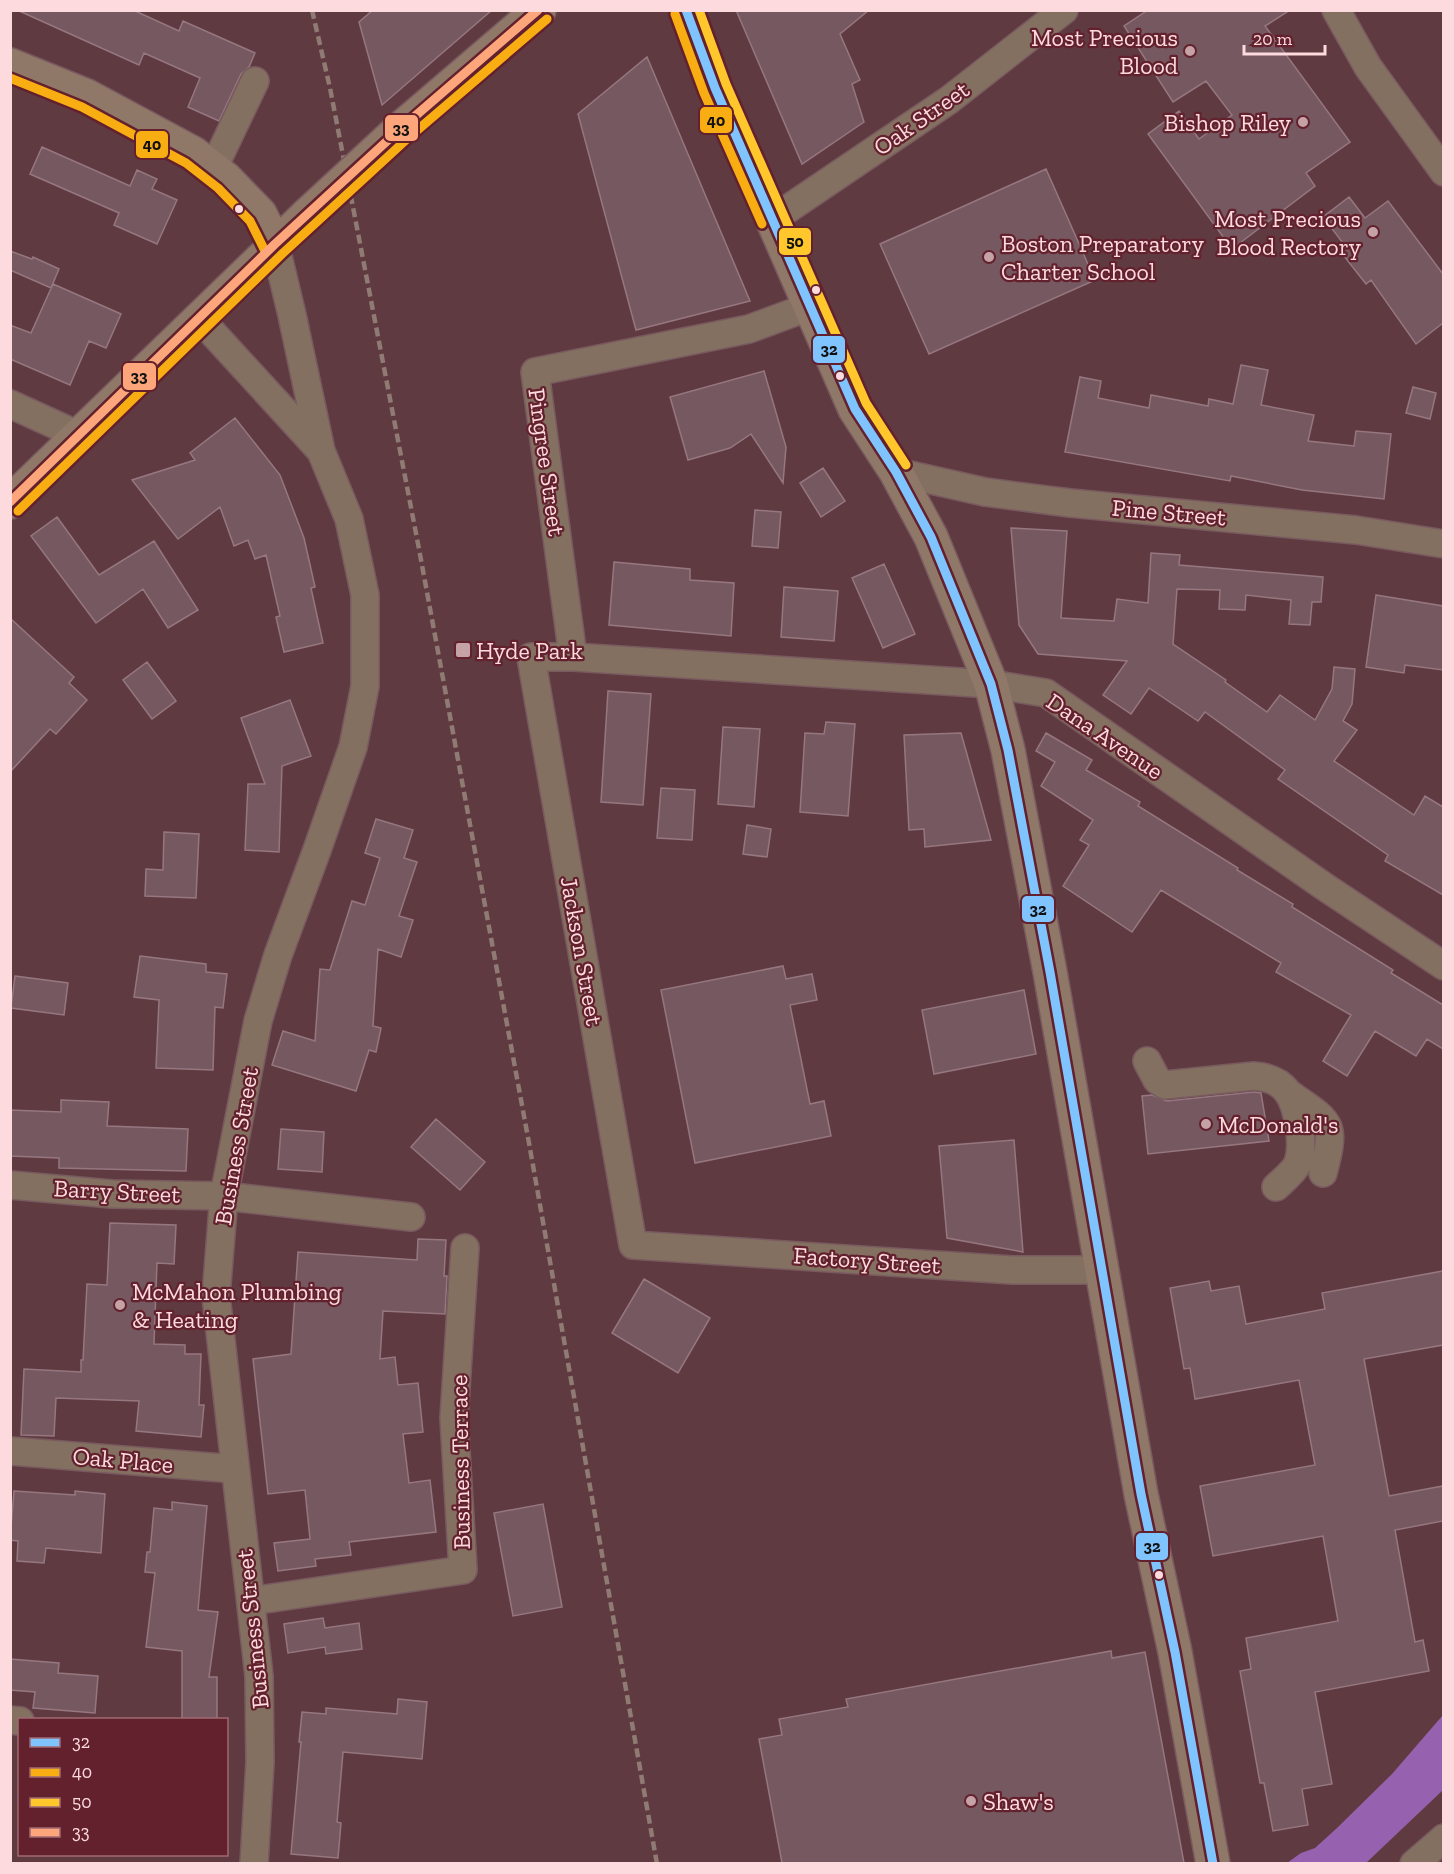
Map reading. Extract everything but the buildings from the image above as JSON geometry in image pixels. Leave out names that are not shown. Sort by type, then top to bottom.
[{"type":"main road","points":[[10,502],[200,319],[274,244],[399,130],[539,10]]},
{"type":"main road","points":[[686,10],[716,88],[855,409],[896,472],[931,537],[992,684],[1008,750],[1052,983],[1141,1494],[1175,1652],[1213,1863]]},
{"type":"main road","points":[[10,65],[87,96],[193,153],[226,179],[260,214],[274,244]]},
{"type":"street","name":"Oak Street","points":[[773,219],[949,100],[1064,10]]},
{"type":"street","points":[[1336,10],[1368,67],[1443,172]]},
{"type":"street","points":[[213,169],[255,81]]},
{"type":"street","name":"Business Street","points":[[254,1863],[261,1720],[259,1676],[216,1296],[224,1196],[258,1021],[278,955],[353,747],[365,686],[365,595],[348,519],[321,451],[292,315],[274,244]]},
{"type":"street","name":"Pingree Street","points":[[573,657],[535,372],[749,329],[812,306]]},
{"type":"street","name":"Business Street","points":[[200,319],[321,451]]},
{"type":"street","points":[[10,404],[80,436]]},
{"type":"street","name":"Pine Street","points":[[896,472],[985,492],[1059,502],[1356,530],[1443,543]]},
{"type":"street","name":"Dana Avenue","points":[[531,657],[573,657],[992,684],[1046,693],[1325,888],[1443,966]]},
{"type":"street","name":"Jackson Street","points":[[531,657],[633,1245]]},
{"type":"street","points":[[1147,1061],[1157,1080],[1165,1085],[1254,1076],[1267,1077],[1280,1083],[1291,1095],[1326,1121],[1330,1133],[1329,1151],[1323,1173]]},
{"type":"street","points":[[1276,1187],[1297,1166],[1300,1155],[1300,1134],[1291,1095]]},
{"type":"street","name":"Barry Street","points":[[10,1185],[112,1194],[224,1196]]},
{"type":"street","points":[[224,1196],[411,1217]]},
{"type":"street","name":"Factory Street","points":[[633,1245],[1012,1270],[1102,1270]]},
{"type":"street","name":"Business Terrace","points":[[251,1601],[462,1570],[454,1418],[465,1248]]},
{"type":"street","name":"Oak Place","points":[[10,1451],[235,1469]]},
{"type":"street","points":[[1414,1863],[1443,1838]]},
{"type":"shaded area","points":[[1443,1715],[1443,1790],[1366,1863],[1287,1863],[1301,1853],[1315,1848],[1337,1828],[1392,1774]]},
{"type":"railway","points":[[312,10],[330,88],[419,549],[529,1143],[657,1864]]},
{"type":"transit line","name":"33","points":[[10,502],[275,244],[399,130],[538,10]]},
{"type":"transit line","name":"32","points":[[686,10],[715,88],[855,409],[896,472],[931,537],[991,684],[1008,750],[1050,972],[1141,1494],[1175,1652],[1213,1864]]},
{"type":"transit line","name":"50","points":[[699,10],[726,84],[866,403],[906,465]]},
{"type":"transit line","name":"40","points":[[675,14],[704,93],[762,224]]},
{"type":"transit line","name":"40","points":[[18,511],[283,253],[407,139],[547,19]]},
{"type":"transit line","name":"40","points":[[10,78],[82,107],[186,163],[218,188],[250,221],[264,249]]},
{"type":"place","name":"Most Precious Blood","points":[[1190,51]]},
{"type":"place","name":"Bishop Riley","points":[[1303,122]]},
{"type":"place","name":"Most Precious Blood Rectory","points":[[1373,232]]},
{"type":"place","name":"Boston Preparatory Charter School","points":[[989,257]]},
{"type":"place","name":"Hyde Park","points":[[463,650]]},
{"type":"place","name":"McDonald's","points":[[1206,1124]]},
{"type":"place","name":"McMahon Plumbing & Heating","points":[[120,1305]]},
{"type":"place","name":"Shaw's","points":[[971,1801]]}]
